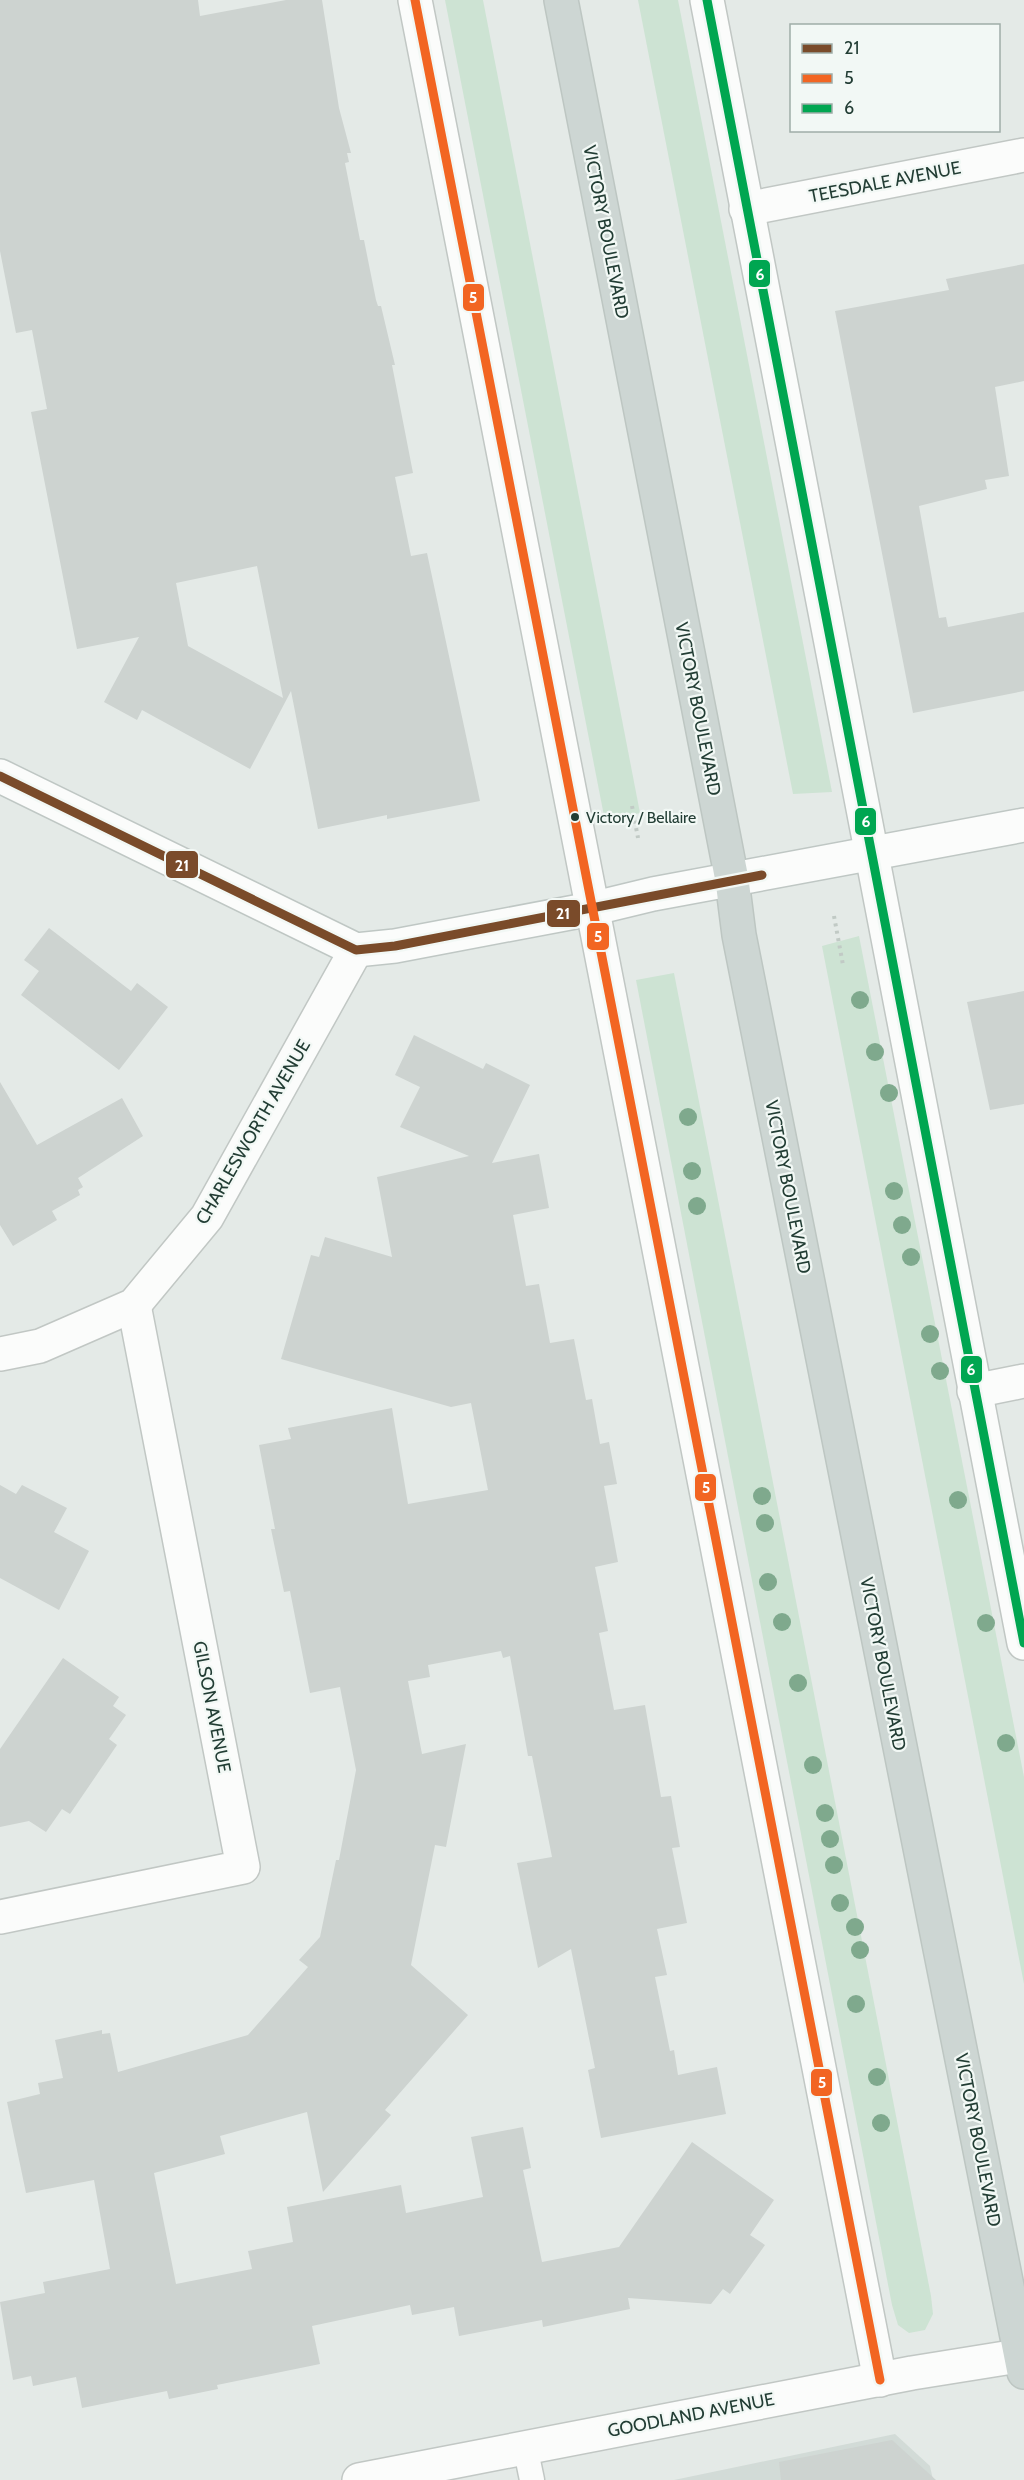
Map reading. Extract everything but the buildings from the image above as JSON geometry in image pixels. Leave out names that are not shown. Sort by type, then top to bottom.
[{"type":"main road","name":"VICTORY BOULEVARD","points":[[561,0],[732,880],[739,935],[805,1275],[1023,2361]]},
{"type":"street","points":[[415,0],[880,2380]]},
{"type":"street","points":[[707,0],[870,855],[1024,1642]]},
{"type":"street","name":"TEESDALE AVENUE","points":[[746,209],[1024,155]]},
{"type":"street","points":[[1,772],[356,950],[395,946],[1024,825]]},
{"type":"street","name":"CHARLESWORTH AVENUE","points":[[0,1354],[40,1346],[134,1305],[207,1218],[356,950]]},
{"type":"street","name":"GILSON AVENUE","points":[[0,1917],[243,1866],[134,1305]]},
{"type":"street","points":[[974,1391],[1024,1381]]},
{"type":"street","name":"GOODLAND AVENUE","points":[[359,2480],[525,2446],[880,2380],[1023,2361]]},
{"type":"lane","points":[[525,2446],[532,2480]]},
{"type":"path","points":[[632,806],[638,838]]},
{"type":"path","points":[[834,916],[843,965]]},
{"type":"shaded area","points":[[895,2434],[930,2466],[933,2480],[674,2480]]},
{"type":"green space","points":[[445,0],[483,0],[640,813],[605,821]]},
{"type":"green space","points":[[638,0],[678,0],[832,792],[793,794]]},
{"type":"green space","points":[[859,936],[1024,1777],[1024,1984],[822,946]]},
{"type":"green space","points":[[674,973],[931,2296],[933,2314],[925,2330],[909,2333],[898,2325],[892,2305],[636,980]]},
{"type":"transit line","name":"5","points":[[415,0],[880,2380]]},
{"type":"transit line","name":"6","points":[[707,0],[1024,1643]]},
{"type":"transit line","name":"21","points":[[0,776],[356,950],[395,946],[762,875]]},
{"type":"place","name":"Victory / Bellaire","points":[[575,817]]}]
